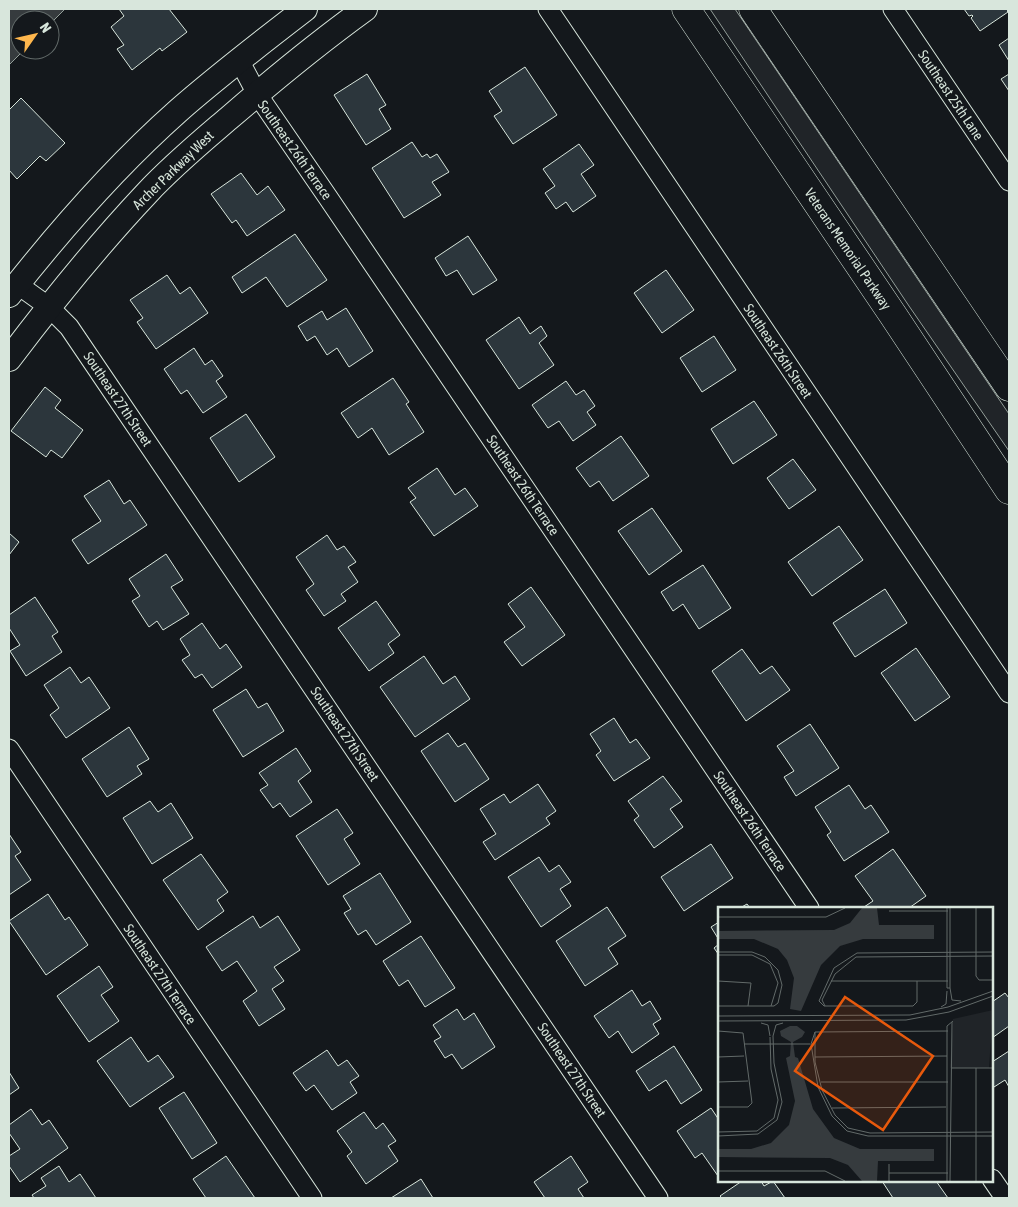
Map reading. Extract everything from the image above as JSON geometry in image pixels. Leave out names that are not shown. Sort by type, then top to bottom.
[{"type":"highway","points":[[671,9],[756,113]]},
{"type":"highway","name":"Veterans Memorial Parkway","points":[[686,9],[893,314],[1009,490]]},
{"type":"highway","points":[[753,9],[1009,387]]},
{"type":"street","points":[[13,290],[44,250],[108,179],[177,112],[239,60],[305,9]]},
{"type":"street","name":"Archer Parkway West","points":[[9,359],[114,228],[149,191],[257,94],[338,28],[365,9]]},
{"type":"street","name":"Southeast 26th Street","points":[[548,9],[1009,693]]},
{"type":"street","name":"Southeast 25th Lane","points":[[893,9],[1009,181]]},
{"type":"street","name":"Southeast 26th Terrace","points":[[239,60],[257,94],[808,907]]},
{"type":"street","name":"Southeast 27th Street","points":[[13,290],[49,307],[75,335],[658,1198]]},
{"type":"street","name":"Southeast 27th Terrace","points":[[9,749],[312,1198]]},
{"type":"street","points":[[993,1180],[1005,1198]]},
{"type":"shaded area","points":[[9,9],[65,9],[60,14],[60,10],[10,10],[10,60],[14,60],[9,65]]},
{"type":"shaded area","points":[[710,9],[735,9],[1009,414],[1009,451],[909,306]]},
{"type":"building","points":[[119,9],[169,9],[187,32],[162,51],[160,48],[132,70],[117,49],[124,45],[111,27],[124,16]]},
{"type":"building","points":[[964,9],[1009,9],[1008,12],[980,31],[971,18],[973,16],[969,16]]},
{"type":"building","points":[[1009,38],[1009,61],[999,45]]},
{"type":"building","points":[[525,67],[557,115],[513,144],[494,116],[502,111],[489,91]]},
{"type":"building","points":[[367,74],[386,105],[379,109],[391,129],[366,145],[334,95]]},
{"type":"building","points":[[1009,74],[1009,91],[1001,79]]},
{"type":"building","points":[[21,98],[65,143],[46,161],[40,156],[17,179],[9,170],[9,110]]},
{"type":"building","points":[[412,142],[422,157],[427,154],[430,158],[437,154],[449,172],[432,182],[441,195],[404,218],[372,168]]},
{"type":"building","points":[[579,144],[594,165],[581,174],[596,196],[573,212],[566,202],[556,209],[545,193],[555,186],[543,169]]},
{"type":"building","points":[[241,173],[257,195],[268,186],[285,210],[247,236],[236,220],[232,223],[211,194]]},
{"type":"building","points":[[295,234],[327,280],[287,307],[266,277],[242,293],[232,277]]},
{"type":"building","points":[[468,236],[497,280],[473,295],[457,270],[446,276],[435,258]]},
{"type":"building","points":[[666,270],[694,310],[662,333],[634,293]]},
{"type":"building","points":[[167,275],[180,294],[190,287],[208,313],[156,349],[137,322],[143,318],[130,300]]},
{"type":"building","points":[[346,308],[373,351],[349,367],[337,348],[327,355],[315,336],[307,341],[298,326],[322,311],[327,320]]},
{"type":"building","points":[[519,317],[530,334],[541,326],[547,336],[539,343],[554,365],[519,389],[486,340]]},
{"type":"building","points":[[714,336],[736,370],[702,392],[680,358]]},
{"type":"building","points":[[194,348],[205,365],[212,360],[223,376],[216,381],[227,397],[203,413],[187,390],[181,394],[164,369]]},
{"type":"building","points":[[393,378],[409,402],[406,404],[424,432],[389,455],[372,428],[358,438],[341,413]]},
{"type":"building","points":[[566,381],[576,395],[584,390],[595,406],[587,412],[596,425],[573,441],[559,421],[548,428],[532,405]]},
{"type":"building","points":[[45,387],[61,400],[55,408],[83,430],[62,458],[51,450],[46,457],[11,431]]},
{"type":"building","points":[[754,401],[777,435],[733,464],[711,429]]},
{"type":"building","points":[[246,414],[275,457],[239,482],[210,438]]},
{"type":"building","points":[[621,436],[649,476],[613,501],[599,481],[590,487],[576,468]]},
{"type":"building","points":[[793,459],[816,490],[789,509],[767,478]]},
{"type":"building","points":[[437,468],[455,495],[465,488],[478,506],[434,536],[410,502],[416,498],[408,488]]},
{"type":"building","points":[[109,480],[124,504],[130,500],[147,525],[88,564],[72,540],[101,521],[84,496]]},
{"type":"building","points":[[652,508],[682,551],[649,575],[618,531]]},
{"type":"building","points":[[839,526],[863,560],[812,596],[788,562]]},
{"type":"building","points":[[9,533],[19,542],[9,555]]},
{"type":"building","points":[[327,535],[337,550],[344,546],[356,562],[348,567],[358,582],[341,594],[346,601],[324,616],[306,590],[314,584],[296,557]]},
{"type":"building","points":[[166,554],[183,580],[171,587],[189,614],[163,630],[157,621],[149,627],[132,601],[140,596],[129,579]]},
{"type":"building","points":[[703,565],[731,608],[699,629],[683,604],[673,611],[661,592]]},
{"type":"building","points":[[531,587],[565,635],[522,666],[504,642],[525,627],[508,604]]},
{"type":"building","points":[[885,589],[907,623],[855,657],[833,623]]},
{"type":"building","points":[[35,597],[58,632],[52,636],[62,652],[26,676],[10,651],[20,645],[9,628],[9,615]]},
{"type":"building","points":[[376,601],[400,635],[388,644],[394,653],[369,671],[338,628]]},
{"type":"building","points":[[202,623],[220,649],[226,644],[242,667],[212,688],[202,674],[195,678],[182,660],[190,655],[180,639]]},
{"type":"building","points":[[916,648],[950,697],[915,721],[881,673]]},
{"type":"building","points":[[742,649],[760,674],[772,666],[790,690],[746,721],[712,671]]},
{"type":"building","points":[[424,656],[443,684],[455,676],[470,699],[415,737],[380,687]]},
{"type":"building","points":[[70,667],[81,683],[89,677],[110,708],[66,738],[50,715],[59,708],[44,685]]},
{"type":"building","points":[[246,689],[258,708],[267,703],[284,731],[243,757],[213,710]]},
{"type":"building","points":[[614,718],[630,743],[636,739],[650,758],[614,781],[596,755],[601,751],[590,734]]},
{"type":"building","points":[[810,724],[839,768],[796,796],[784,777],[794,771],[777,746]]},
{"type":"building","points":[[129,727],[149,759],[137,766],[142,774],[107,797],[82,759]]},
{"type":"building","points":[[448,733],[458,747],[465,743],[489,779],[455,802],[421,751]]},
{"type":"building","points":[[296,748],[311,771],[298,781],[312,802],[290,817],[280,803],[273,808],[260,790],[268,785],[259,773]]},
{"type":"building","points":[[663,776],[682,801],[670,809],[683,827],[654,848],[634,820],[639,816],[628,801]]},
{"type":"building","points":[[538,784],[556,811],[546,818],[550,824],[495,860],[483,842],[496,834],[480,809],[504,794],[510,803]]},
{"type":"building","points":[[849,785],[865,809],[871,805],[889,832],[844,861],[827,835],[831,832],[815,807]]},
{"type":"building","points":[[150,801],[158,812],[171,803],[193,838],[152,864],[123,818]]},
{"type":"building","points":[[337,809],[353,833],[344,839],[360,864],[328,885],[296,836]]},
{"type":"building","points":[[9,834],[21,852],[15,856],[31,880],[9,895]]},
{"type":"building","points":[[711,844],[733,878],[684,911],[661,877]]},
{"type":"building","points":[[893,849],[926,896],[910,907],[864,907],[873,901],[855,876]]},
{"type":"building","points":[[201,854],[228,892],[217,900],[224,911],[198,930],[163,880]]},
{"type":"building","points":[[539,857],[549,872],[559,865],[571,882],[560,889],[571,906],[541,927],[508,877]]},
{"type":"building","points":[[380,873],[411,922],[376,945],[366,930],[358,935],[344,913],[351,909],[343,896]]},
{"type":"building","points":[[48,894],[65,920],[69,917],[88,945],[46,975],[9,921]]},
{"type":"building","points":[[607,907],[626,936],[608,948],[618,964],[585,986],[556,941]]},
{"type":"building","points":[[253,916],[260,928],[278,916],[300,950],[274,967],[284,981],[272,989],[285,1009],[259,1026],[243,1001],[257,991],[237,961],[222,971],[206,947]]},
{"type":"building","points":[[718,923],[718,938],[711,927]]},
{"type":"building","points":[[421,936],[455,988],[425,1007],[408,980],[399,986],[383,961]]},
{"type":"building","points":[[718,945],[718,954],[714,948]]},
{"type":"building","points":[[99,966],[113,987],[101,995],[119,1021],[89,1042],[57,996]]},
{"type":"building","points":[[632,990],[642,1006],[650,1001],[661,1019],[653,1024],[659,1034],[632,1053],[618,1031],[609,1038],[594,1016]]},
{"type":"building","points":[[1005,993],[1009,998],[1009,1026],[993,1037],[993,1001]]},
{"type":"building","points":[[457,1009],[464,1020],[474,1013],[495,1047],[462,1069],[452,1054],[445,1058],[434,1041],[441,1037],[433,1025]]},
{"type":"building","points":[[131,1037],[148,1062],[158,1055],[174,1077],[130,1107],[97,1061]]},
{"type":"building","points":[[674,1046],[702,1090],[681,1104],[666,1080],[649,1091],[636,1071]]},
{"type":"building","points":[[327,1050],[338,1066],[347,1060],[359,1076],[350,1082],[357,1093],[332,1110],[314,1085],[306,1091],[293,1073]]},
{"type":"building","points":[[1009,1051],[1009,1087],[1005,1080],[994,1087],[993,1086],[993,1061]]},
{"type":"building","points":[[9,1072],[19,1088],[9,1095]]},
{"type":"building","points":[[184,1092],[217,1143],[192,1159],[159,1108]]},
{"type":"building","points":[[711,1108],[718,1118],[718,1176],[702,1153],[695,1158],[677,1131]]},
{"type":"building","points":[[31,1109],[42,1125],[49,1120],[68,1148],[20,1182],[9,1166],[9,1156],[20,1149],[9,1133],[9,1125]]},
{"type":"building","points":[[364,1112],[376,1129],[383,1123],[396,1141],[388,1146],[398,1161],[366,1184],[347,1156],[352,1152],[337,1131]]},
{"type":"building","points":[[226,1156],[255,1198],[206,1198],[193,1179]]},
{"type":"building","points":[[571,1156],[588,1182],[578,1189],[584,1198],[545,1198],[534,1182]]},
{"type":"building","points":[[59,1166],[69,1182],[80,1174],[96,1198],[34,1198],[32,1195],[46,1186],[41,1178]]},
{"type":"building","points":[[421,1179],[433,1198],[391,1198]]},
{"type":"building","points":[[741,1182],[762,1182],[764,1186],[774,1182],[785,1198],[722,1198],[720,1196]]},
{"type":"building","points":[[883,1182],[937,1182],[948,1198],[893,1198]]}]
